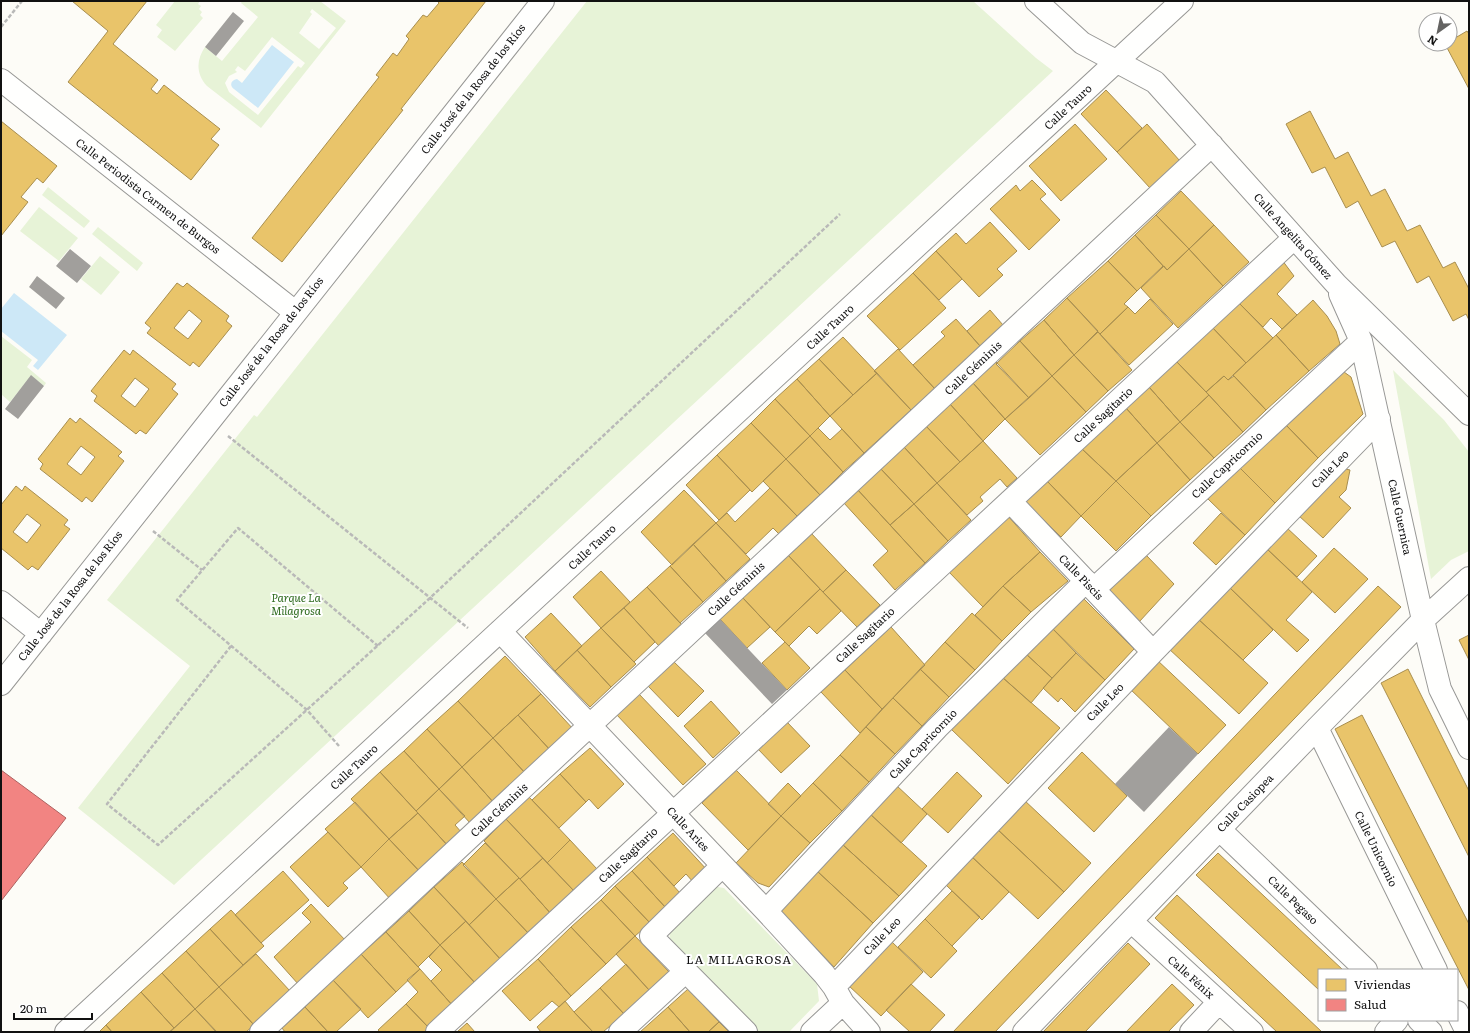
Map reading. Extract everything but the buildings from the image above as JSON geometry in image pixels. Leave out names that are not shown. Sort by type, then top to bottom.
[{"type":"street","name":"Calle José de la Rosa de los Ríos","points":[[1,684],[542,1]]},
{"type":"street","name":"Calle Angelita Gómez","points":[[1036,1],[1082,43],[1155,82],[1336,284],[1469,414]]},
{"type":"street","name":"Calle Tauro","points":[[66,1032],[1182,1]]},
{"type":"street","name":"Calle Periodista Carmen de Burgos","points":[[1,80],[295,312]]},
{"type":"street","name":"Calle Géminis","points":[[261,1032],[1212,145]]},
{"type":"street","name":"Calle Sagitario","points":[[437,1032],[1294,238]]},
{"type":"street","name":"Calle Guernica","points":[[1336,284],[1361,341],[1423,620],[1440,689],[1469,748]]},
{"type":"street","name":"Calle Capricornio","points":[[766,911],[937,728],[1090,585],[1361,341]]},
{"type":"street","name":"Calle Leo","points":[[812,1032],[838,995],[1153,652],[1379,419]]},
{"type":"street","name":"Calle Piscis","points":[[1010,501],[1153,652]]},
{"type":"street","name":"Calle Casiopea","points":[[1024,1032],[1317,728],[1423,620],[1469,578]]},
{"type":"street","points":[[1,602],[41,634]]},
{"type":"street","name":"Calle Aries","points":[[494,638],[590,725],[824,974],[838,995],[870,1032]]},
{"type":"street","name":"Calle Unicornio","points":[[1317,728],[1436,969]]},
{"type":"street","name":"Calle Pegaso","points":[[1220,830],[1365,969]]},
{"type":"street","points":[[722,866],[651,936],[746,1032]]},
{"type":"street","name":"Calle Fénix","points":[[1131,921],[1252,1032]]},
{"type":"street","points":[[620,1032],[686,971]]},
{"type":"street","points":[[1191,1032],[1219,1002]]},
{"type":"street","points":[[1458,1014],[1467,1032]]},
{"type":"street","points":[[1386,1032],[1396,1021]]},
{"type":"street","points":[[1420,1021],[1431,1032]]},
{"type":"path","points":[[1,27],[22,1]]},
{"type":"path","points":[[231,646],[106,804],[158,845],[430,598],[840,214]]},
{"type":"path","points":[[209,421],[430,598],[494,638]]},
{"type":"path","points":[[134,516],[202,570]]},
{"type":"path","points":[[356,765],[307,710],[177,600],[238,528],[378,646]]},
{"type":"green space","points":[[175,1],[200,1],[198,4],[201,6],[199,9],[202,12],[200,15],[203,18],[175,51],[157,37],[162,30],[156,25]]},
{"type":"green space","points":[[242,1],[320,1],[346,21],[261,128],[207,86],[201,77],[198,67],[200,57],[205,47],[222,61],[258,17],[241,3]],"holes":[[[312,9],[336,28],[319,49],[299,33],[312,14],[310,12]],[[272,37],[305,63],[301,68],[298,66],[258,115],[229,92],[225,83],[229,76],[237,72],[235,70],[238,66],[245,71]]]},
{"type":"green space","name":"Parque La Milagrosa","points":[[587,1],[973,1],[1036,58],[1053,71],[174,885],[78,808],[190,666],[107,600],[254,415],[257,417]]},
{"type":"green space","points":[[48,187],[90,221],[84,228],[42,195]]},
{"type":"green space","points":[[39,207],[78,238],[59,261],[20,231]]},
{"type":"green space","points":[[98,227],[143,263],[137,271],[92,234]]},
{"type":"green space","points":[[100,256],[120,272],[101,295],[81,279]]},
{"type":"green space","points":[[1,336],[32,360],[27,367],[46,383],[44,386],[31,376],[10,402],[1,394]]},
{"type":"green space","points":[[1393,370],[1444,420],[1469,452],[1469,551],[1451,560],[1431,579]]},
{"type":"green space","points":[[711,886],[724,888],[817,984],[819,1001],[789,1032],[757,1032],[670,941],[669,926]]},
{"type":"water","points":[[272,45],[294,62],[258,108],[234,89],[231,83],[233,80],[237,79],[242,83]]},
{"type":"water","points":[[14,293],[67,335],[38,370],[33,366],[38,360],[1,331],[1,309]]},
{"type":"district","name":"LA MILAGROSA","points":[[739,960]]}]
